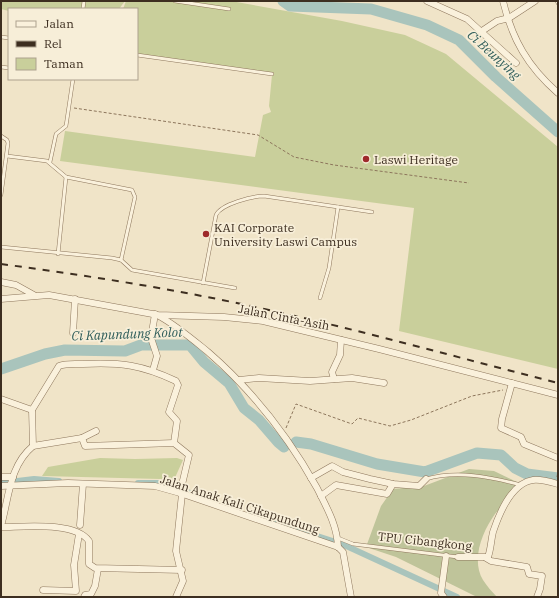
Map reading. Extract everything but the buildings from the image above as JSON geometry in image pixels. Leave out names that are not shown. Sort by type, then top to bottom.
[{"type":"street","points":[[427,1],[458,14],[482,31],[516,63]]},
{"type":"street","points":[[502,1],[509,18],[516,43],[523,55],[546,83],[558,93]]},
{"type":"street","points":[[482,31],[497,21],[509,18],[534,1]]},
{"type":"street","points":[[1,282],[16,285],[34,296]]},
{"type":"street","name":"Jalan Cinta-Asih","points":[[1,299],[49,295],[156,314],[224,317],[252,320],[342,340],[558,395]]},
{"type":"street","points":[[73,334],[74,299]]},
{"type":"street","points":[[153,370],[157,356],[151,338],[156,314],[183,332],[239,380],[283,434],[311,478],[334,524],[338,542],[343,551],[351,597]]},
{"type":"street","points":[[334,379],[332,372],[340,355],[342,340]]},
{"type":"street","points":[[33,446],[32,410],[58,368],[62,365],[108,363],[131,365],[153,370],[178,383],[169,412],[177,421],[174,443]]},
{"type":"street","points":[[239,380],[258,378],[310,381],[362,379],[384,383]]},
{"type":"street","points":[[512,383],[501,428],[521,437],[524,444],[558,458]]},
{"type":"street","points":[[1,399],[32,410]]},
{"type":"street","points":[[96,431],[82,438],[33,446],[20,458],[12,481],[1,526],[58,526],[78,534],[88,540],[89,564],[98,568],[182,570]]},
{"type":"street","points":[[82,438],[85,446],[174,443],[189,455],[181,484],[176,551],[182,570],[183,582],[176,597]]},
{"type":"street","points":[[311,478],[332,466],[343,472],[393,484],[419,486],[424,481]]},
{"type":"street","points":[[1,477],[12,481]]},
{"type":"street","points":[[521,485],[535,480],[558,484]]},
{"type":"street","name":"Jalan Anak Kali Cikapundung","points":[[1,486],[12,481],[155,486],[181,492],[338,542]]},
{"type":"street","points":[[80,525],[83,484]]},
{"type":"street","points":[[320,496],[336,485],[387,494],[393,484]]},
{"type":"street","name":"TPU Cibangkong","points":[[453,556],[486,558],[489,556],[493,533],[500,515],[510,496],[521,485]]},
{"type":"street","points":[[43,590],[76,591],[74,565],[78,534]]},
{"type":"street","points":[[442,595],[442,583],[453,556]]},
{"type":"street","points":[[486,558],[491,561],[527,567],[529,574],[542,576],[537,597]]},
{"type":"street","points":[[84,597],[84,594],[91,594],[94,590],[98,568]]},
{"type":"lane","points":[[175,1],[229,9]]},
{"type":"lane","points":[[138,55],[272,74]]},
{"type":"lane","points":[[50,162],[56,134],[66,126],[72,80]]},
{"type":"lane","points":[[1,136],[7,140],[7,156],[1,195]]},
{"type":"lane","points":[[7,156],[40,159],[50,162],[66,177],[126,187],[134,192],[135,197],[121,260]]},
{"type":"lane","points":[[58,254],[66,177]]},
{"type":"lane","points":[[203,282],[216,215],[222,208],[251,197],[260,196],[279,197],[372,212]]},
{"type":"lane","points":[[320,298],[329,268],[338,207]]},
{"type":"lane","points":[[1,247],[121,260],[132,270],[235,288]]},
{"type":"lane","points":[[424,481],[464,475],[501,480],[521,485]]},
{"type":"lane","name":"TPU Cibangkong","points":[[338,542],[453,556]]},
{"type":"path","points":[[69,108],[258,135],[294,157],[334,165],[469,183]]},
{"type":"path","points":[[283,434],[296,404],[352,424],[358,418],[390,426],[472,396],[505,390]]},
{"type":"green space","points":[[1,1],[125,1],[120,8],[8,8],[8,11],[1,9]]},
{"type":"green space","points":[[126,1],[231,1],[342,21],[405,35],[446,54],[558,147],[558,369],[399,331],[414,208],[60,161],[65,131],[255,157],[263,115],[271,112],[269,106],[272,75],[138,54],[138,8],[123,8]]},
{"type":"green space","points":[[100,458],[177,458],[183,460],[173,482],[160,479],[42,476],[48,467]]},
{"type":"green space","points":[[469,469],[494,471],[519,483],[512,496],[490,521],[482,538],[478,555],[478,564],[483,580],[497,597],[477,597],[396,557],[366,547],[381,506],[393,489],[424,486]]},
{"type":"waterway","name":"Ci Beunying","points":[[283,1],[290,6],[371,9],[427,25],[459,40],[496,77],[558,132]]},
{"type":"waterway","name":"Ci Kapundung Kolot","points":[[1,369],[45,354],[65,350],[125,351],[141,345],[190,345],[204,362],[229,383],[244,408],[259,420],[284,447]]},
{"type":"waterway","name":"Ci Kapundung Kolot","points":[[296,442],[311,444],[377,464],[425,472],[477,453],[501,455],[515,468],[527,474],[558,478]]},
{"type":"waterway","points":[[1,483],[34,479],[59,481]]},
{"type":"waterway","points":[[138,483],[162,483],[216,502]]},
{"type":"waterway","points":[[249,514],[342,544],[457,597]]},
{"type":"railway","points":[[1,264],[177,291],[247,305],[380,337],[558,383]]},
{"type":"place","name":"Laswi Heritage","points":[[366,159]]},
{"type":"place","name":"KAI Corporate University Laswi Campus","points":[[206,234]]}]
